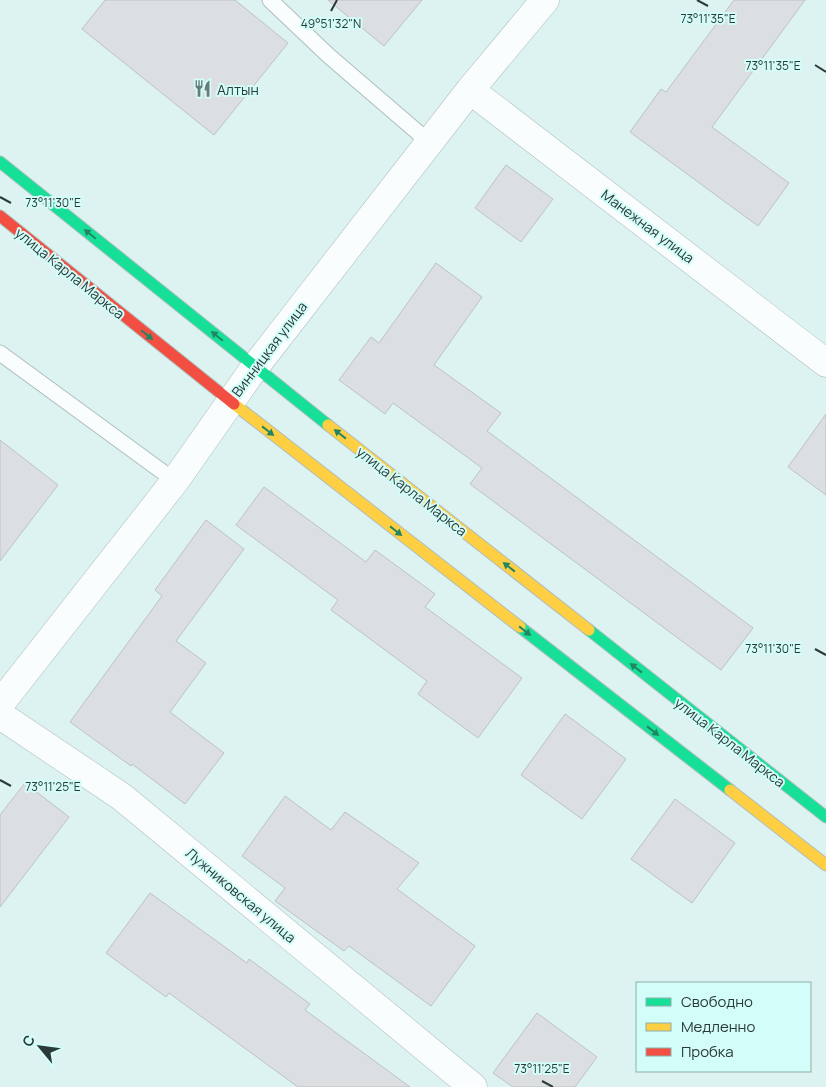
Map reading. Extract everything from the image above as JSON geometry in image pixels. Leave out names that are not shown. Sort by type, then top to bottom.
[{"type":"main road","name":"улица Карла Маркса","points":[[0,162],[255,367],[826,816]]},
{"type":"main road","name":"улица Карла Маркса","points":[[0,216],[230,402],[826,865]]},
{"type":"street","name":"Винницкая улица","points":[[0,704],[175,481],[255,367],[429,142],[546,0]]},
{"type":"street","name":"Манежная улица","points":[[470,90],[826,362]]},
{"type":"street","name":"Лужниковская улица","points":[[0,715],[122,797],[472,1087]]},
{"type":"lane","points":[[270,0],[329,56],[429,142]]},
{"type":"lane","points":[[0,353],[175,481]]},
{"type":"building","name":"Алтын","points":[[105,0],[235,0],[288,43],[214,135],[82,29]]},
{"type":"building","points":[[328,0],[422,0],[384,46]]},
{"type":"building","points":[[734,0],[805,0],[712,127],[789,183],[758,226],[630,132],[661,89],[666,92]]},
{"type":"building","points":[[506,165],[553,199],[521,242],[475,208]]},
{"type":"building","points":[[436,263],[482,297],[434,365],[501,413],[487,431],[753,628],[721,670],[470,484],[482,468],[393,403],[385,414],[339,380],[371,337],[379,343]]},
{"type":"building","points":[[826,414],[826,495],[788,467]]},
{"type":"building","points":[[0,440],[58,485],[0,561]]},
{"type":"building","points":[[264,487],[366,562],[375,550],[435,594],[425,607],[522,678],[478,738],[418,694],[427,681],[331,610],[338,600],[236,525]]},
{"type":"building","points":[[206,520],[244,549],[176,641],[206,663],[170,712],[224,753],[185,804],[132,764],[131,766],[70,722],[162,596],[155,590]]},
{"type":"building","points":[[565,714],[626,759],[582,819],[521,775]]},
{"type":"building","points":[[25,783],[69,817],[0,907],[0,815]]},
{"type":"building","points":[[285,796],[331,830],[345,812],[419,863],[397,889],[475,946],[431,1006],[349,946],[344,951],[275,901],[285,888],[242,856]]},
{"type":"building","points":[[675,799],[735,843],[692,903],[631,859]]},
{"type":"building","points":[[150,893],[247,963],[249,959],[310,1004],[305,1010],[410,1087],[298,1087],[169,993],[166,997],[106,953]]},
{"type":"building","points":[[537,1013],[597,1057],[575,1087],[513,1087],[493,1073]]},
{"type":"traffic: fast","points":[[0,162],[328,425]]},
{"type":"traffic: fast","points":[[520,627],[730,790]]},
{"type":"traffic: fast","points":[[589,630],[826,817]]},
{"type":"traffic: slow","points":[[234,404],[520,627]]},
{"type":"traffic: slow","points":[[328,425],[589,630]]},
{"type":"traffic: slow","points":[[730,790],[826,865]]},
{"type":"traffic: jam","points":[[0,216],[234,404]]},
{"type":"place","name":"Алтын","points":[[203,89]]}]
